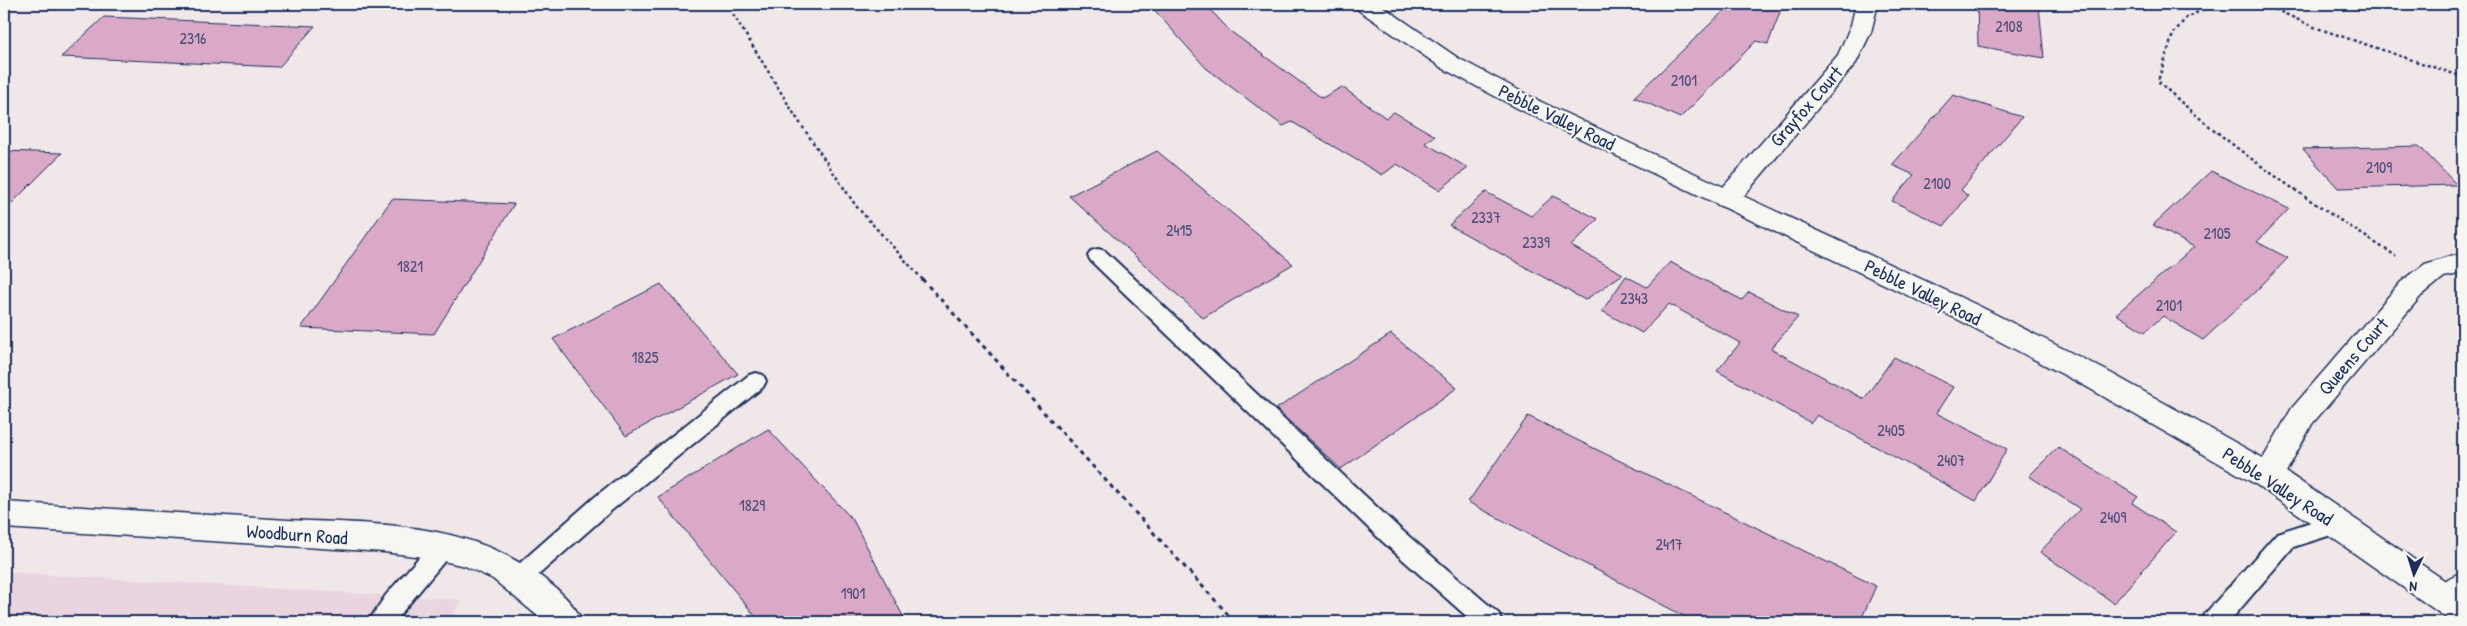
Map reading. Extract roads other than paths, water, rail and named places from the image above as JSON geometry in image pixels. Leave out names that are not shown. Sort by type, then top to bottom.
[{"type":"street","name":"Pebble Valley Road","points":[[1365,4],[1450,63],[1529,105],[1969,313],[2080,370],[2211,442],[2268,476],[2336,524],[2457,598]]},
{"type":"street","name":"Grayfox Court","points":[[1727,199],[1848,58],[1866,16],[1867,4]]},
{"type":"street","name":"Queens Court","points":[[2268,476],[2302,416],[2406,294],[2430,271],[2450,265],[2463,264]]},
{"type":"street","name":"Woodburn Road","points":[[4,514],[384,539],[443,546],[483,558],[519,578],[566,622]]},
{"type":"lane","points":[[1098,256],[1390,534],[1490,622]]},
{"type":"lane","points":[[519,578],[604,503],[756,381]]},
{"type":"lane","points":[[2214,622],[2285,540],[2336,524]]},
{"type":"lane","points":[[380,622],[394,602],[443,546]]}]
